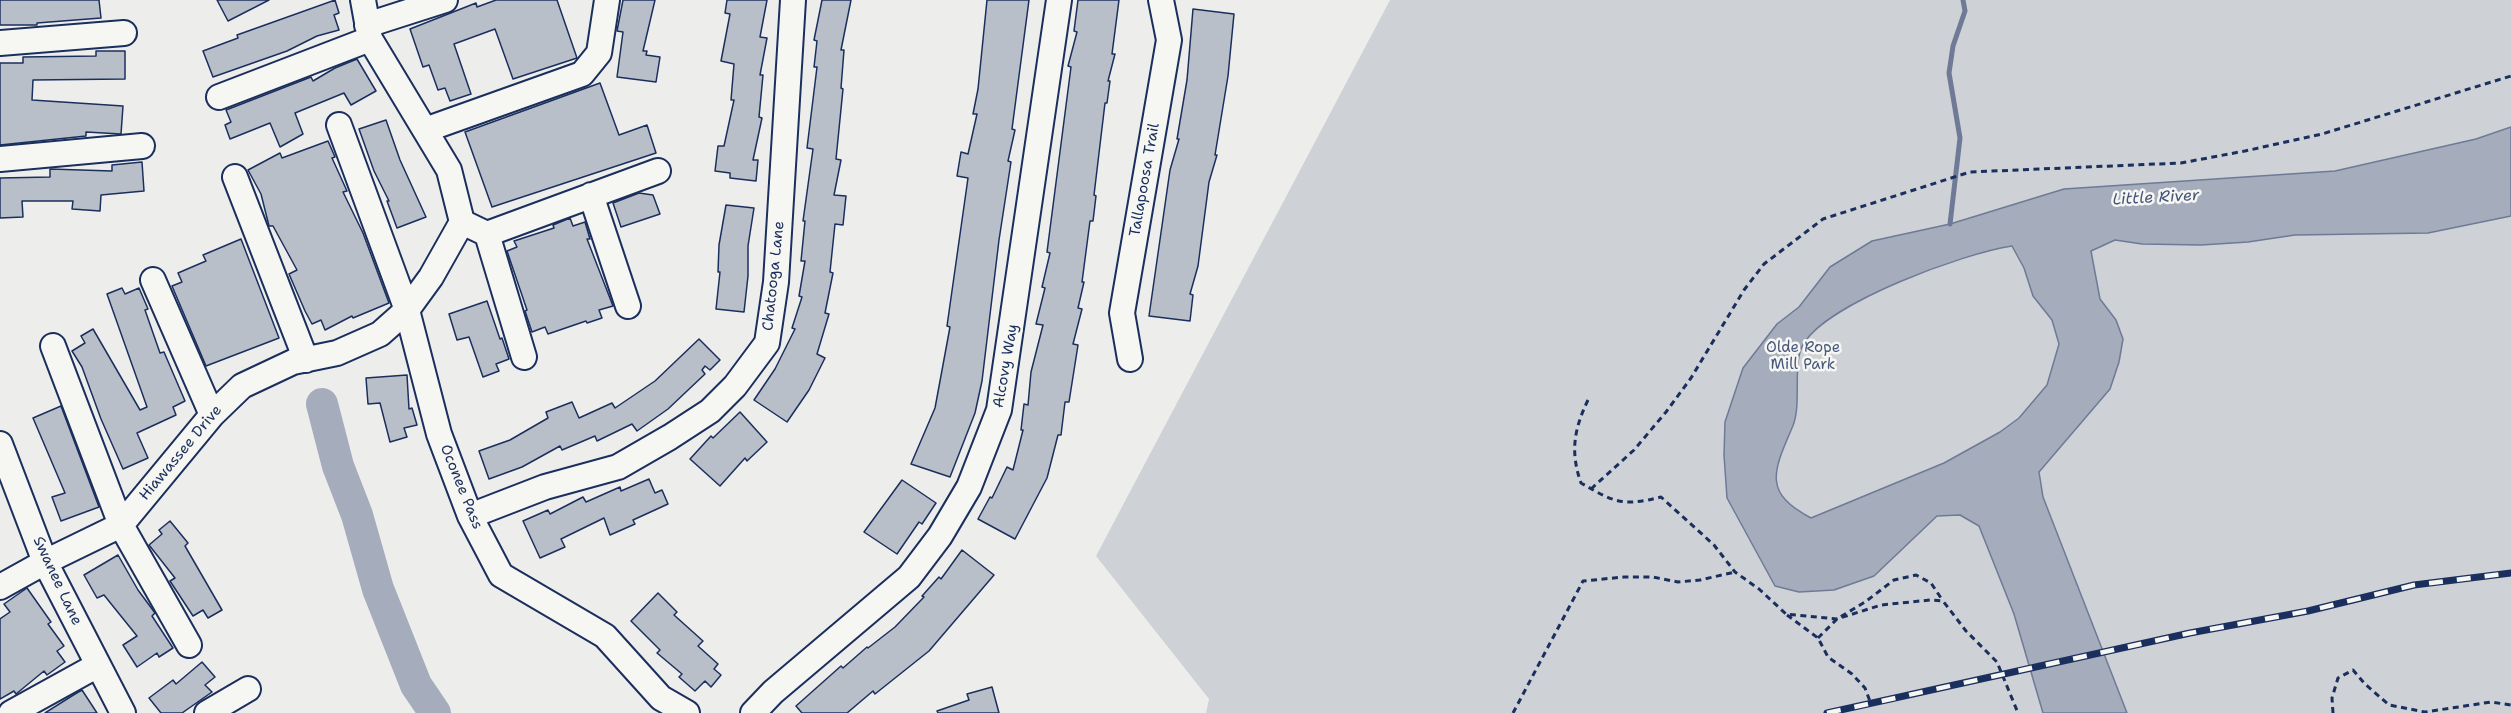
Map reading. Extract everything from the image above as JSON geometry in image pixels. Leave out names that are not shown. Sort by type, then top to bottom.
[{"type":"street","points":[[363,0],[369,32],[449,170],[462,222],[487,234],[658,171]]},
{"type":"street","points":[[219,97],[445,0]]},
{"type":"street","points":[[424,130],[582,74],[599,53],[607,0]]},
{"type":"street","name":"Chatooga Lane","points":[[470,516],[545,487],[618,467],[670,437],[710,411],[735,386],[767,343],[776,282],[793,0]]},
{"type":"street","name":"Alcovy Way","points":[[753,713],[773,692],[909,577],[940,536],[969,487],[999,411],[1059,0]]},
{"type":"street","name":"Tallapoosa Trail","points":[[1130,359],[1122,313],[1169,40],[1161,0]]},
{"type":"street","points":[[0,43],[124,33]]},
{"type":"street","name":"Oconee Pass","points":[[339,125],[407,310],[439,434],[470,516],[501,575],[605,636],[661,698],[687,713]]},
{"type":"street","points":[[0,159],[142,146]]},
{"type":"street","points":[[235,177],[306,360]]},
{"type":"street","points":[[591,195],[628,306]]},
{"type":"street","name":"Hiawassee Drive","points":[[0,587],[121,525],[212,415],[242,386],[293,363],[337,353],[380,334],[407,310],[436,268],[462,222]]},
{"type":"street","points":[[487,234],[524,357]]},
{"type":"street","points":[[153,280],[212,415]]},
{"type":"street","points":[[53,346],[121,525],[189,645]]},
{"type":"street","name":"Swanee Lane","points":[[0,444],[45,562],[123,713]]},
{"type":"street","points":[[11,713],[98,665]]},
{"type":"street","points":[[207,713],[248,689]]},
{"type":"path","points":[[1591,489],[1634,450],[1666,412],[1691,378],[1744,290],[1764,264],[1823,219],[1970,172],[2181,163],[2245,151],[2322,134],[2511,76]]},
{"type":"path","points":[[1588,400],[1578,422],[1574,464],[1581,483],[1610,500],[1636,504],[1660,497],[1714,545],[1735,573],[1760,589],[1806,631],[1818,638],[1828,657],[1852,674],[1865,688],[1871,704]]},
{"type":"path","points":[[1513,713],[1583,581],[1653,577],[1678,582],[1735,573]]},
{"type":"path","points":[[1818,638],[1837,619],[1894,580],[1916,575],[1931,584],[1966,631],[1998,662],[2018,713]]},
{"type":"path","points":[[1786,614],[1837,619],[1881,605],[1930,600],[1943,601]]},
{"type":"path","points":[[2332,713],[2332,698],[2338,678],[2352,670],[2389,705],[2425,712],[2491,702],[2511,705]]},
{"type":"green space","name":"Olde Rope Mill Park","points":[[1390,0],[2511,0],[2511,713],[1206,713],[1209,699],[1096,556]]},
{"type":"water","name":"Little River","points":[[2511,127],[2511,216],[2428,233],[2295,235],[2248,242],[2201,245],[2142,244],[2115,240],[2091,251],[2100,299],[2116,320],[2123,339],[2119,362],[2110,389],[2039,472],[2043,497],[2127,713],[2043,713],[2014,614],[1979,526],[1960,515],[1937,516],[1874,576],[1834,590],[1799,592],[1775,586],[1727,498],[1724,455],[1725,422],[1743,368],[1777,324],[1799,307],[1830,267],[1872,241],[1950,224],[2064,189],[2335,171],[2476,139]],"holes":[[[2012,246],[2024,268],[2033,296],[2052,320],[2059,344],[2047,385],[2019,418],[2000,432],[1944,463],[1811,518],[1785,500],[1776,480],[1777,469],[1795,419],[1800,351],[1818,327],[1869,296],[1900,282],[1990,250]]]},
{"type":"building","points":[[0,0],[99,0],[101,18],[37,23],[37,25],[0,25]]},
{"type":"building","points":[[217,0],[269,0],[228,21]]},
{"type":"building","points":[[335,0],[339,13],[334,15],[339,30],[317,36],[287,51],[213,77],[203,51],[238,38],[237,35]]},
{"type":"building","points":[[496,0],[557,0],[577,58],[513,79],[495,29],[454,44],[471,94],[450,101],[445,88],[438,90],[429,65],[423,67],[410,29],[476,3],[477,7]]},
{"type":"building","points":[[623,0],[655,0],[643,51],[647,51],[646,55],[660,57],[656,82],[617,77],[623,32],[617,31]]},
{"type":"building","points":[[727,0],[767,0],[760,37],[767,38],[760,75],[763,75],[759,117],[762,118],[753,160],[758,160],[756,181],[730,178],[730,173],[715,171],[718,146],[724,146],[734,100],[731,100],[734,64],[721,61],[730,14],[725,13]]},
{"type":"building","points":[[822,0],[851,0],[841,50],[844,50],[841,88],[843,89],[836,159],[841,160],[834,195],[846,196],[843,225],[835,224],[830,272],[833,273],[825,313],[829,314],[817,354],[825,358],[809,390],[787,422],[754,400],[775,369],[795,329],[792,328],[802,297],[799,296],[805,261],[801,261],[805,221],[803,221],[813,149],[807,148],[817,67],[814,67],[817,41],[814,40]]},
{"type":"building","points":[[987,0],[1029,0],[1012,129],[1015,130],[1008,161],[1011,162],[982,381],[975,413],[950,477],[911,464],[935,408],[950,327],[947,326],[968,178],[957,176],[961,152],[968,154],[977,114],[973,114],[978,89]]},
{"type":"building","points":[[1078,0],[1119,0],[1112,54],[1115,54],[1108,81],[1110,81],[1107,103],[1105,103],[1093,221],[1090,221],[1082,282],[1084,282],[1078,308],[1082,309],[1073,344],[1078,345],[1069,402],[1065,402],[1061,435],[1058,435],[1047,478],[1015,539],[978,519],[990,497],[992,498],[1007,467],[1013,470],[1023,430],[1021,430],[1024,404],[1028,405],[1031,372],[1043,325],[1036,324],[1045,288],[1042,287],[1050,253],[1047,252],[1071,67],[1068,66],[1077,32],[1074,31]]},
{"type":"building","points":[[1193,9],[1234,14],[1228,76],[1215,155],[1217,155],[1209,182],[1198,266],[1190,294],[1193,295],[1190,321],[1149,316],[1170,170],[1179,139],[1177,139],[1187,80]]},
{"type":"building","points":[[96,51],[125,51],[125,79],[33,80],[32,100],[123,106],[121,134],[86,132],[86,136],[0,145],[0,63],[23,63],[23,57],[96,56]]},
{"type":"building","points":[[357,59],[376,91],[351,105],[344,93],[295,113],[303,134],[280,147],[270,123],[230,139],[225,125],[231,122],[226,110],[311,77],[313,81]]},
{"type":"building","points":[[600,83],[619,135],[647,125],[656,153],[492,207],[465,132]]},
{"type":"building","points":[[386,120],[400,160],[426,217],[397,228],[387,201],[389,201],[374,171],[359,129]]},
{"type":"building","points":[[328,141],[335,157],[332,158],[347,191],[343,192],[363,233],[389,303],[353,318],[352,316],[325,330],[321,320],[312,324],[305,311],[289,274],[297,270],[273,226],[269,226],[261,194],[248,170],[280,153],[282,158]]},
{"type":"building","points":[[142,162],[144,191],[101,195],[100,211],[72,209],[73,201],[22,201],[23,217],[0,218],[0,178],[50,177],[50,169],[112,171],[112,165]]},
{"type":"building","points":[[639,193],[653,195],[660,214],[621,227],[613,203]]},
{"type":"building","points":[[726,205],[754,208],[748,246],[748,276],[744,312],[716,309],[720,272],[718,272],[719,245]]},
{"type":"building","points":[[570,218],[573,226],[585,222],[590,239],[587,239],[613,306],[599,310],[602,318],[587,323],[586,321],[548,334],[545,327],[532,332],[507,251],[517,247],[514,241],[554,228],[553,225]]},
{"type":"building","points":[[241,239],[279,338],[206,366],[172,286],[182,282],[178,273],[206,261],[203,255]]},
{"type":"building","points":[[122,288],[125,294],[139,288],[148,309],[145,310],[160,353],[164,352],[185,401],[173,407],[176,415],[137,433],[148,458],[123,469],[82,367],[72,351],[85,343],[81,336],[93,329],[140,410],[147,407],[107,294]]},
{"type":"building","points":[[487,301],[509,359],[496,364],[499,371],[483,377],[469,337],[457,340],[449,314]]},
{"type":"building","points":[[699,339],[720,360],[710,370],[705,366],[702,370],[705,374],[668,409],[637,431],[632,424],[597,441],[595,436],[562,450],[560,446],[522,467],[489,479],[479,451],[510,440],[548,418],[546,412],[572,402],[579,418],[612,403],[615,408],[655,381]]},
{"type":"building","points":[[407,375],[409,409],[412,408],[417,425],[404,428],[407,437],[390,442],[380,403],[368,404],[366,378]]},
{"type":"building","points":[[61,406],[99,507],[61,521],[52,497],[65,493],[33,418]]},
{"type":"building","points":[[740,412],[767,442],[747,461],[745,458],[720,486],[690,459],[711,436],[713,438]]},
{"type":"building","points":[[649,479],[655,493],[662,490],[668,504],[633,520],[635,524],[610,535],[604,518],[561,539],[565,547],[540,558],[523,521],[548,510],[550,514],[583,497],[586,502],[620,487],[621,491]]},
{"type":"building","points":[[902,480],[936,503],[922,524],[919,522],[897,554],[864,532]]},
{"type":"building","points":[[170,521],[188,543],[185,546],[222,610],[208,618],[203,610],[193,616],[170,581],[175,578],[149,545],[162,534],[159,530]]},
{"type":"building","points":[[962,550],[994,575],[929,651],[875,694],[873,691],[847,713],[802,713],[796,706],[841,666],[843,668],[895,627],[924,597],[922,596],[939,577],[941,579]]},
{"type":"building","points":[[118,555],[138,590],[155,613],[152,616],[173,648],[159,657],[157,653],[137,667],[123,645],[137,636],[104,595],[97,598],[84,575]]},
{"type":"building","points":[[27,588],[51,622],[48,624],[64,646],[57,651],[65,662],[47,675],[44,671],[16,694],[14,691],[0,699],[0,619],[10,612],[4,604]]},
{"type":"building","points":[[658,593],[677,612],[674,615],[703,641],[698,646],[718,664],[714,669],[721,675],[711,687],[705,681],[695,691],[679,677],[682,674],[657,653],[660,650],[631,621]]},
{"type":"building","points":[[202,662],[215,677],[205,685],[212,692],[182,713],[161,713],[149,698],[173,680],[176,684]]},
{"type":"building","points":[[992,687],[999,713],[938,713],[937,711],[969,700],[967,694]]},
{"type":"building","points":[[82,690],[97,713],[45,713],[75,694]]},
{"type":"waterway","points":[[1950,224],[1960,138],[1949,73],[1953,46],[1965,11],[1963,0]]},
{"type":"waterway","points":[[322,404],[338,466],[357,515],[378,589],[416,685],[435,713]]},
{"type":"railway","points":[[1827,713],[2190,633],[2308,611],[2414,585],[2511,573]]}]
